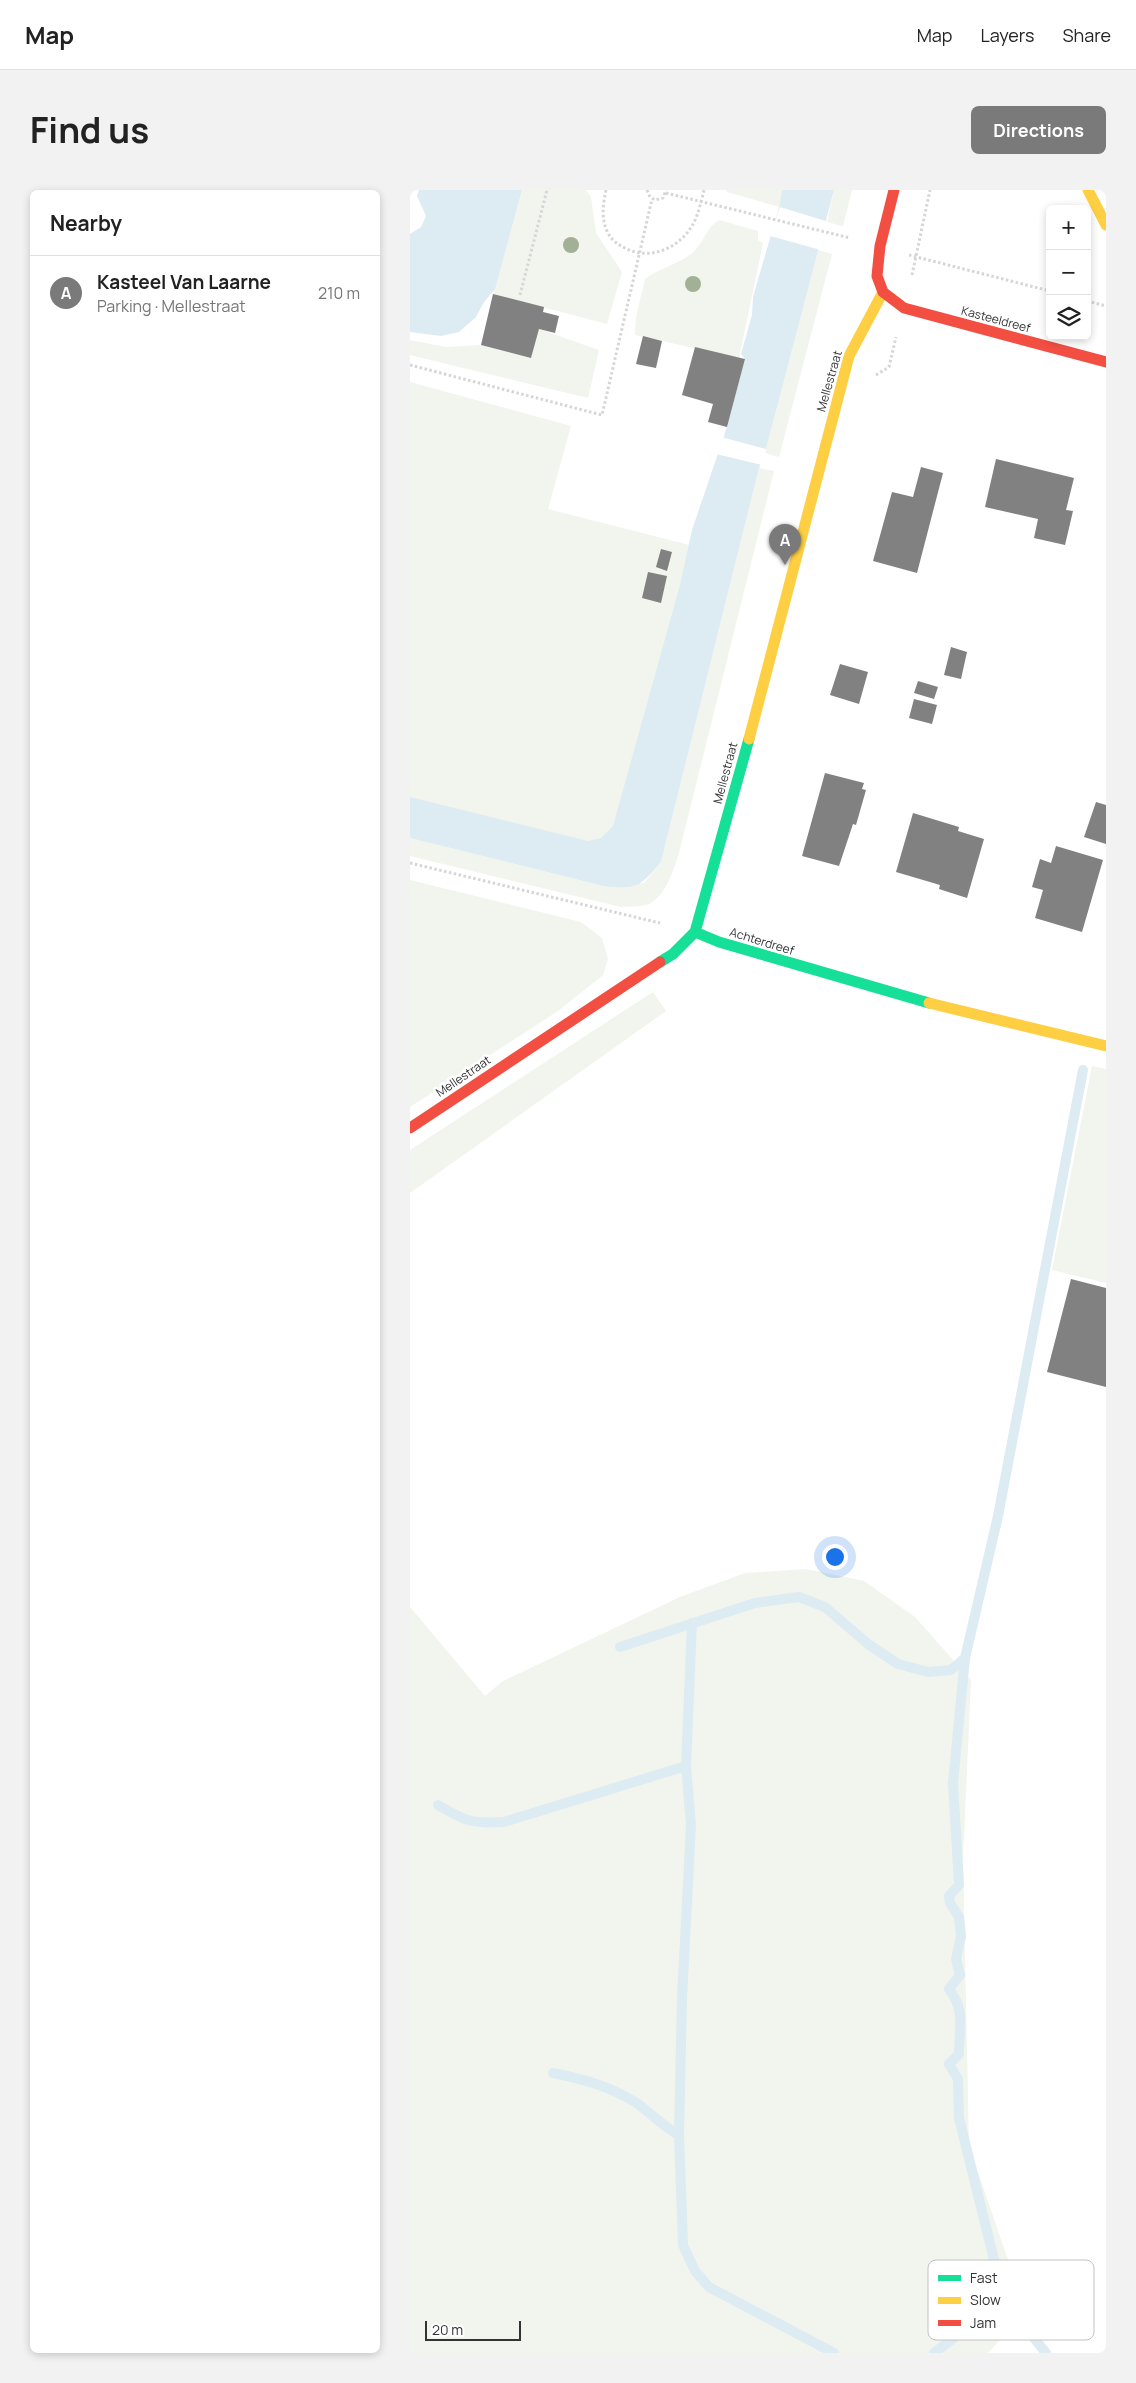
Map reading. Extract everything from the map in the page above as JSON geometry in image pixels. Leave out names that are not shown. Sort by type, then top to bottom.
[{"type":"street","points":[[884,292],[878,276],[880,246],[894,190]]},
{"type":"street","points":[[1088,190],[1106,225]]},
{"type":"street","name":"Kasteeldreef","points":[[884,292],[904,308],[1106,362]]},
{"type":"street","name":"Mellestraat","points":[[410,1128],[673,954],[695,932],[750,733],[849,356],[884,292]]},
{"type":"street","name":"Achterdreef","points":[[695,932],[719,942],[898,996],[1106,1046]]},
{"type":"path","points":[[520,295],[547,190]]},
{"type":"path","points":[[606,190],[602,211],[608,232],[616,244],[639,255],[658,254],[683,238],[692,226],[704,190]]},
{"type":"path","points":[[410,365],[602,415],[652,199],[646,190]]},
{"type":"path","points":[[930,190],[916,257],[1046,291]]},
{"type":"path","points":[[652,199],[663,198],[666,191],[701,203],[880,246]]},
{"type":"path","points":[[1091,302],[1106,306]]},
{"type":"path","points":[[410,863],[695,932]]},
{"type":"shaded area","points":[[419,190],[522,190],[495,289],[484,302],[476,317],[459,332],[441,336],[410,332],[410,234],[421,227],[426,216],[417,196]]},
{"type":"shaded area","points":[[522,190],[586,190],[591,197],[596,233],[622,272],[607,324],[493,294]]},
{"type":"shaded area","points":[[726,190],[784,190],[780,207],[727,192]]},
{"type":"shaded area","points":[[782,190],[834,190],[766,449],[759,468],[661,862],[642,882],[636,885],[630,887],[603,886],[410,838],[410,797],[588,841],[601,838],[613,826],[680,585],[692,530],[727,427],[745,359],[741,354],[752,315],[753,297],[780,204]]},
{"type":"shaded area","points":[[834,190],[852,190],[843,226],[827,222]]},
{"type":"shaded area","points":[[719,220],[758,231],[758,240],[763,243],[739,358],[635,335],[636,317],[645,279],[691,254]]},
{"type":"shaded area","points":[[818,250],[832,254],[779,457],[765,453]]},
{"type":"shaded area","points":[[539,329],[599,350],[588,398],[410,355],[410,340],[446,347],[481,345],[531,358]]},
{"type":"shaded area","points":[[410,382],[571,426],[548,509],[697,547],[619,837],[599,850],[410,808]]},
{"type":"shaded area","points":[[759,468],[774,471],[680,848],[671,876],[656,899],[646,905],[621,907],[410,856],[410,838],[603,886],[644,883],[661,862]]},
{"type":"shaded area","points":[[410,880],[581,922],[602,938],[608,959],[603,975],[558,1011],[410,1107]]},
{"type":"shaded area","points":[[653,992],[666,1011],[410,1193],[410,1150]]},
{"type":"shaded area","points":[[1092,1066],[1106,1069],[1106,1283],[1052,1270]]},
{"type":"shaded area","points":[[806,1569],[864,1581],[915,1617],[971,1680],[963,1859],[969,2146],[1008,2260],[928,2260],[928,2340],[1000,2340],[988,2353],[410,2353],[410,1607],[485,1696],[503,1681],[680,1597],[745,1573]]},
{"type":"pier","points":[[780,207],[829,222],[821,250],[770,236]]},
{"type":"pier","points":[[721,437],[766,449],[762,465],[716,454]]},
{"type":"building","points":[[493,294],[544,307],[543,312],[559,316],[555,333],[539,329],[531,358],[481,345]]},
{"type":"building","points":[[643,336],[662,341],[656,368],[636,364]]},
{"type":"building","points":[[695,347],[745,359],[727,427],[708,422],[713,404],[682,395]]},
{"type":"building","points":[[996,459],[1074,478],[1066,510],[1073,511],[1065,545],[1034,538],[1038,519],[985,507]]},
{"type":"building","points":[[921,467],[943,473],[917,573],[873,561],[892,492],[913,497]]},
{"type":"building","points":[[661,549],[672,552],[667,571],[656,567]]},
{"type":"building","points":[[648,572],[667,576],[661,603],[642,598]]},
{"type":"building","points":[[951,647],[967,652],[961,679],[944,675]]},
{"type":"building","points":[[840,664],[868,672],[859,704],[830,695]]},
{"type":"building","points":[[918,681],[938,687],[934,699],[914,693]]},
{"type":"building","points":[[914,699],[937,705],[932,724],[909,718]]},
{"type":"building","points":[[825,773],[864,783],[862,789],[866,790],[856,825],[853,824],[839,866],[802,856]]},
{"type":"building","points":[[1096,802],[1106,805],[1106,844],[1084,837]]},
{"type":"building","points":[[913,813],[959,827],[958,831],[984,839],[967,898],[939,889],[940,885],[896,872]]},
{"type":"building","points":[[1056,846],[1103,860],[1082,932],[1035,918],[1043,890],[1032,887],[1040,859],[1051,863]]},
{"type":"building","points":[[1071,1279],[1106,1288],[1106,1387],[1047,1372]]},
{"type":"waterway","points":[[620,1647],[755,1603],[799,1597],[825,1607],[868,1644],[898,1664],[928,1672],[951,1670],[965,1658],[998,1516],[1083,1070]]},
{"type":"waterway","points":[[438,1805],[455,1815],[476,1822],[504,1822],[686,1766],[692,1623]]},
{"type":"waterway","points":[[965,1658],[953,1783],[959,1885],[949,1896],[950,1903],[959,1917],[961,1936],[956,1959],[960,1975],[949,1989],[960,2012],[959,2054],[949,2064],[958,2079],[959,2118],[994,2260]]},
{"type":"waterway","points":[[686,1766],[691,1825],[682,1998],[679,2135],[683,2245],[695,2271],[709,2287],[834,2353]]},
{"type":"waterway","points":[[553,2073],[606,2087],[635,2102],[679,2135]]},
{"type":"waterway","points":[[934,2353],[951,2340]]},
{"type":"waterway","points":[[1036,2340],[1046,2353]]},
{"type":"traffic: fast","points":[[660,962],[673,954],[695,932],[749,739]]},
{"type":"traffic: fast","points":[[695,932],[719,942],[929,1003]]},
{"type":"traffic: slow","points":[[1088,190],[1106,225]]},
{"type":"traffic: slow","points":[[749,739],[849,356],[883,292]]},
{"type":"traffic: slow","points":[[929,1003],[1106,1046]]},
{"type":"traffic: jam","points":[[883,292],[877,276],[880,246],[894,190]]},
{"type":"traffic: jam","points":[[883,292],[904,308],[1106,362]]},
{"type":"traffic: jam","points":[[410,1128],[660,962]]},
{"type":"place","name":"Kasteel Van Laarne","points":[[785,565]]}]
